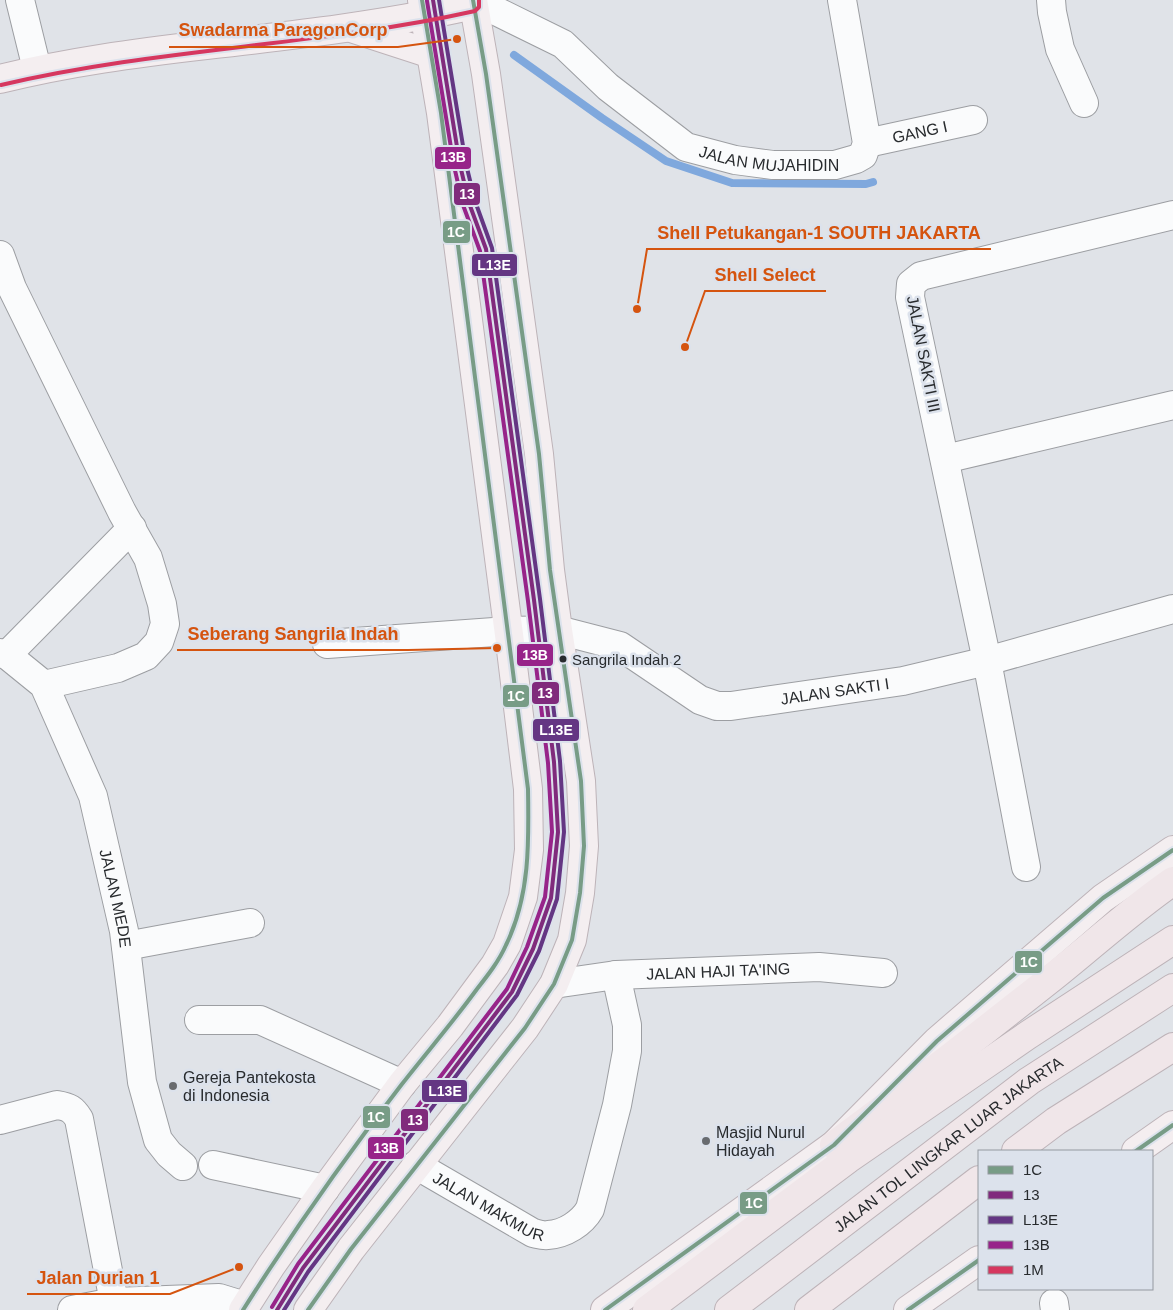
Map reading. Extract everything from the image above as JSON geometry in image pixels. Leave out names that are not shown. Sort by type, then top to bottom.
[{"type":"highway","points":[[834,1145],[900,1097],[1056,974],[1143,902],[1173,882]]},
{"type":"highway","points":[[647,1310],[848,1159],[1028,1035],[1173,940]]},
{"type":"highway","name":"JALAN TOL LINGKAR LUAR JAKARTA","points":[[729,1310],[1029,1081],[1173,988]]},
{"type":"highway","points":[[1017,1150],[1056,1121],[1173,1047]]},
{"type":"highway","points":[[809,1310],[978,1181]]},
{"type":"main road","points":[[377,23],[394,10],[402,0]]},
{"type":"main road","points":[[0,79],[37,69],[140,53],[351,28],[377,23],[423,8],[473,2],[486,74],[539,454],[550,570],[581,781],[584,846],[580,893],[572,940],[554,984],[525,1028],[351,1249],[308,1310]]},
{"type":"main road","points":[[244,1308],[325,1189],[402,1084],[450,1026],[495,965],[507,944],[523,897],[529,850],[528,789],[433,67],[423,8]]},
{"type":"main road","points":[[351,28],[433,67]]},
{"type":"main road","points":[[606,1310],[834,1145],[944,1034],[1103,898],[1173,850]]},
{"type":"main road","points":[[1137,1150],[1173,1125]]},
{"type":"main road","points":[[908,1310],[978,1261]]},
{"type":"street","points":[[20,0],[37,69]]},
{"type":"street","points":[[842,0],[867,143]]},
{"type":"street","points":[[1051,0],[1060,49],[1084,103]]},
{"type":"street","name":"JALAN MUJAHIDIN","points":[[473,2],[498,12],[563,44],[608,88],[686,147],[735,160],[773,165],[835,165],[863,155],[867,143]]},
{"type":"street","name":"GANG I","points":[[867,143],[973,120]]},
{"type":"street","name":"JALAN SAKTI III","points":[[1026,868],[987,661],[910,297],[911,284],[921,276],[1173,215]]},
{"type":"street","points":[[0,255],[6,288],[122,512],[148,558],[162,604],[165,624],[159,642],[146,656],[118,668],[44,685]]},
{"type":"street","points":[[945,459],[1173,406]]},
{"type":"street","points":[[4,654],[132,528]]},
{"type":"street","name":"JALAN SAKTI I","points":[[328,644],[508,631],[558,630],[620,646],[700,700],[717,706],[731,706],[903,681],[987,661],[1173,609]]},
{"type":"street","name":"JALAN MEDE","points":[[4,654],[44,685],[92,796],[124,932],[142,1082],[153,1127],[158,1140],[169,1154],[183,1166]]},
{"type":"street","points":[[126,946],[250,923]]},
{"type":"street","name":"JALAN HAJI TA'ING","points":[[554,984],[616,975],[819,967],[883,973]]},
{"type":"street","points":[[565,1231],[585,1218],[590,1209],[617,1105],[627,1051],[627,1026],[616,975]]},
{"type":"street","points":[[199,1020],[260,1020],[402,1084]]},
{"type":"street","points":[[0,1120],[57,1105],[74,1110],[79,1119],[114,1302]]},
{"type":"street","points":[[213,1165],[325,1189]]},
{"type":"street","name":"JALAN MAKMUR","points":[[416,1165],[533,1233],[548,1236],[565,1231]]},
{"type":"street","points":[[565,1231],[576,1190]]},
{"type":"street","points":[[72,1310],[114,1302],[219,1298],[244,1308]]},
{"type":"waterway","points":[[514,55],[666,161],[732,183],[866,184],[873,182]]},
{"type":"transit line","name":"1C","points":[[243,1310],[300,1224],[360,1139],[493,968],[514,926],[524,888],[528,849],[528,789],[441,113],[422,0]]},
{"type":"transit line","name":"13","points":[[277,1310],[303,1268],[512,992],[533,949],[551,898],[558,832],[554,762],[534,600],[486,249],[469,203],[460,165],[433,0]]},
{"type":"transit line","name":"L13E","points":[[284,1310],[308,1272],[517,995],[539,951],[557,899],[564,832],[560,761],[540,599],[492,248],[475,201],[466,164],[439,0]]},
{"type":"transit line","name":"1C","points":[[308,1310],[351,1249],[525,1028],[554,984],[572,940],[580,893],[584,846],[581,781],[550,570],[539,454],[486,74],[473,0]]},
{"type":"transit line","name":"1M","points":[[1,85],[119,63],[416,23],[475,11],[479,7],[479,0]]},
{"type":"transit line","name":"13B","points":[[272,1307],[298,1264],[507,989],[527,947],[545,897],[552,832],[548,763],[528,601],[480,251],[463,205],[454,166],[427,1]]},
{"type":"transit line","name":"1C","points":[[605,1310],[834,1145],[937,1041],[1103,898],[1173,850]]},
{"type":"transit line","name":"1C","points":[[1137,1150],[1173,1125]]},
{"type":"transit line","name":"1C","points":[[908,1310],[978,1261]]},
{"type":"place","name":"Swadarma ParagonCorp","points":[[457,39]]},
{"type":"place","name":"Shell Petukangan-1 SOUTH JAKARTA","points":[[637,309]]},
{"type":"place","name":"Shell Select","points":[[685,347]]},
{"type":"place","name":"Seberang Sangrila Indah","points":[[497,648]]},
{"type":"place","name":"Sangrila Indah 2","points":[[563,659]]},
{"type":"place","name":"Gereja Pantekosta di Indonesia","points":[[173,1086]]},
{"type":"place","name":"Masjid Nurul Hidayah","points":[[706,1141]]},
{"type":"place","name":"Jalan Durian 1","points":[[239,1267]]}]
